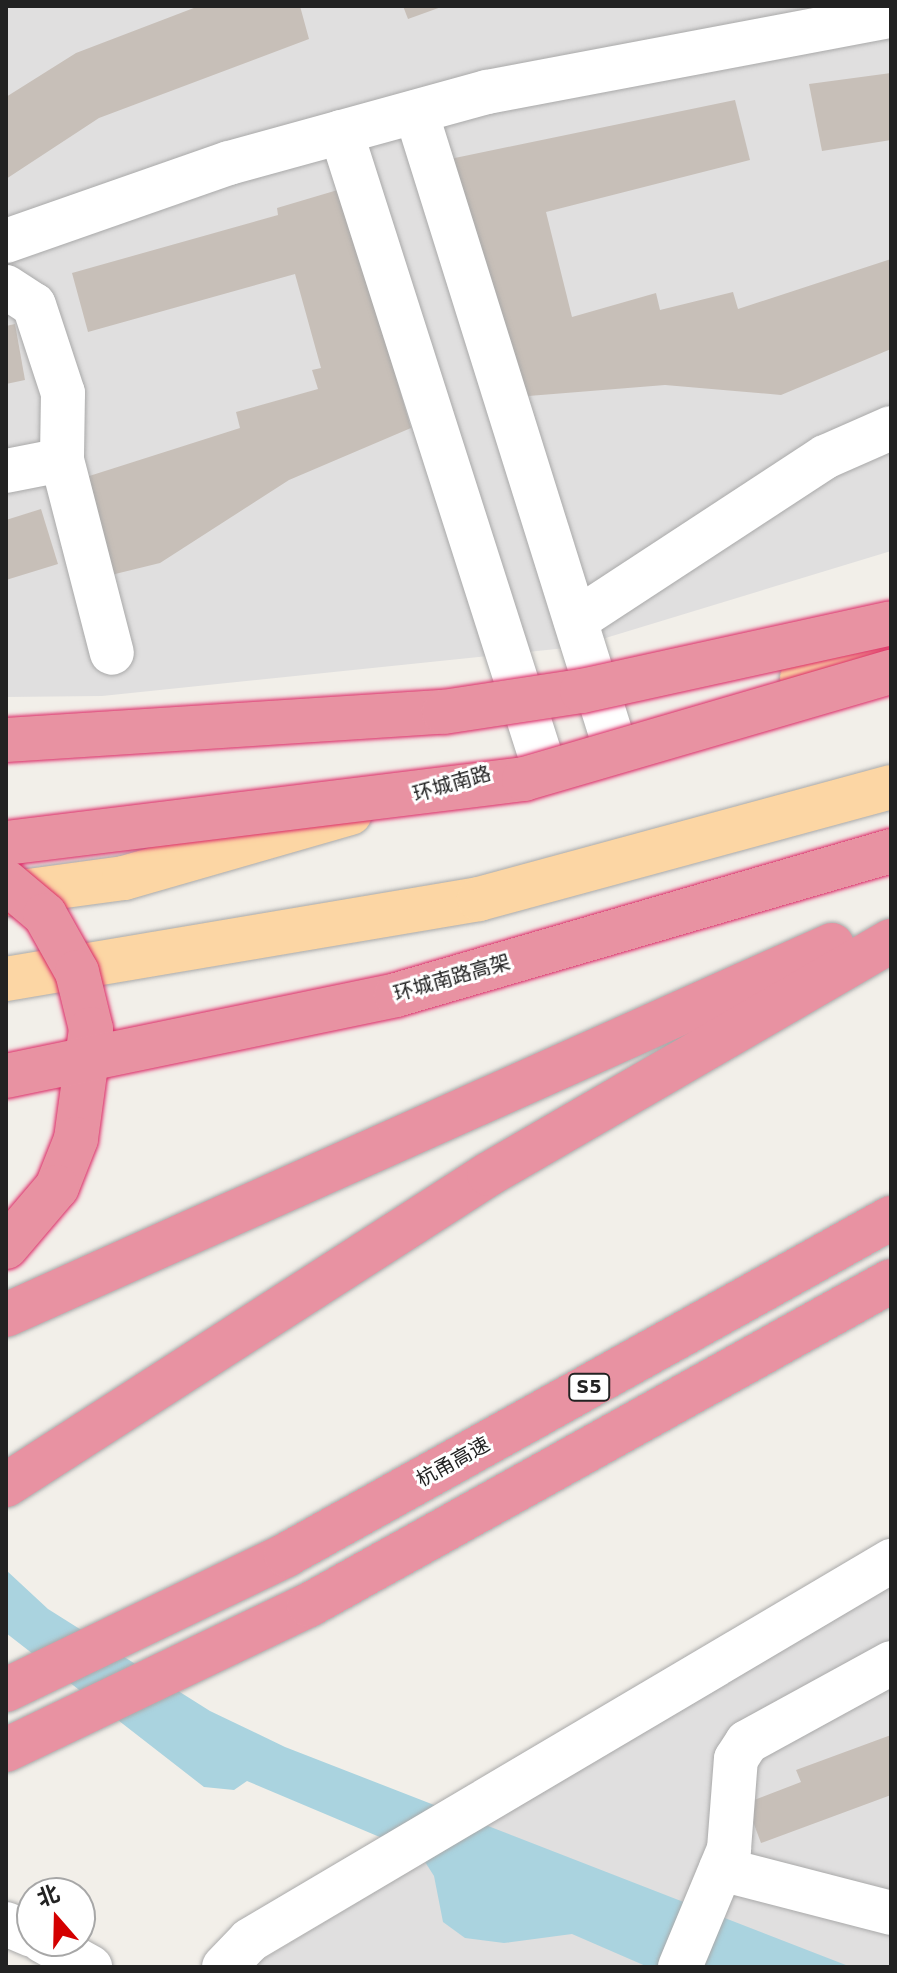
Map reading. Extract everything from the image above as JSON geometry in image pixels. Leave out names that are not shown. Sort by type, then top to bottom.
[{"type":"highway","points":[[6,740],[444,712],[582,691],[891,623]]},
{"type":"highway","points":[[6,843],[524,779],[891,672]]},
{"type":"highway","name":"环城南路高架","points":[[6,1076],[396,995],[891,851]]},
{"type":"highway","points":[[6,882],[45,915],[77,972],[91,1029],[76,1139],[57,1187],[6,1247]]},
{"type":"highway","points":[[6,1315],[891,918]]},
{"type":"highway","points":[[6,1485],[541,1142],[891,941]]},
{"type":"highway","name":"杭甬高速","points":[[6,1690],[286,1555],[891,1218]]},
{"type":"highway","points":[[6,1750],[309,1605],[891,1281]]},
{"type":"main road","name":"环城南路","points":[[6,894],[124,878],[612,738],[891,647]]},
{"type":"main road","points":[[6,979],[479,899],[891,787]]},
{"type":"street","points":[[6,241],[341,132],[487,92],[770,24],[891,16]]},
{"type":"street","points":[[416,112],[612,738]]},
{"type":"street","points":[[341,132],[541,758]]},
{"type":"street","points":[[6,287],[34,305],[63,393],[62,460],[112,653]]},
{"type":"street","points":[[576,620],[825,457],[891,428]]},
{"type":"street","points":[[6,471],[62,460]]},
{"type":"street","points":[[224,1967],[250,1940],[891,1561]]},
{"type":"street","points":[[680,1967],[721,1869],[736,1804],[736,1759],[747,1742],[891,1663]]},
{"type":"street","points":[[721,1869],[891,1913]]},
{"type":"street","points":[[72,1957],[90,1967]]},
{"type":"shaded area","points":[[6,6],[891,6],[891,551],[576,647],[102,696],[6,697]]},
{"type":"shaded area","points":[[891,1582],[891,1967],[252,1967],[253,1965]]},
{"type":"water","points":[[6,1570],[48,1609],[210,1711],[285,1747],[851,1967],[648,1967],[572,1934],[504,1943],[465,1938],[443,1922],[434,1876],[420,1854],[247,1781],[234,1790],[204,1787],[6,1633]]},
{"type":"building","points":[[199,6],[300,6],[309,39],[99,118],[6,179],[6,97],[76,53]]},
{"type":"building","points":[[403,6],[444,6],[408,19]]},
{"type":"building","points":[[891,73],[891,140],[822,151],[809,84]]},
{"type":"building","points":[[735,100],[750,160],[546,212],[572,317],[656,293],[660,310],[733,292],[738,309],[891,259],[891,349],[781,395],[665,385],[516,397],[450,159]]},
{"type":"building","points":[[341,189],[411,428],[289,480],[160,563],[107,576],[83,478],[240,428],[236,412],[318,389],[312,370],[321,368],[295,274],[88,332],[72,273],[278,215],[277,208]]},
{"type":"building","points":[[15,324],[25,380],[6,384],[6,326]]},
{"type":"building","points":[[41,509],[58,564],[6,580],[6,520]]},
{"type":"building","points":[[891,1735],[891,1795],[761,1843],[746,1803],[801,1782],[796,1770]]}]
